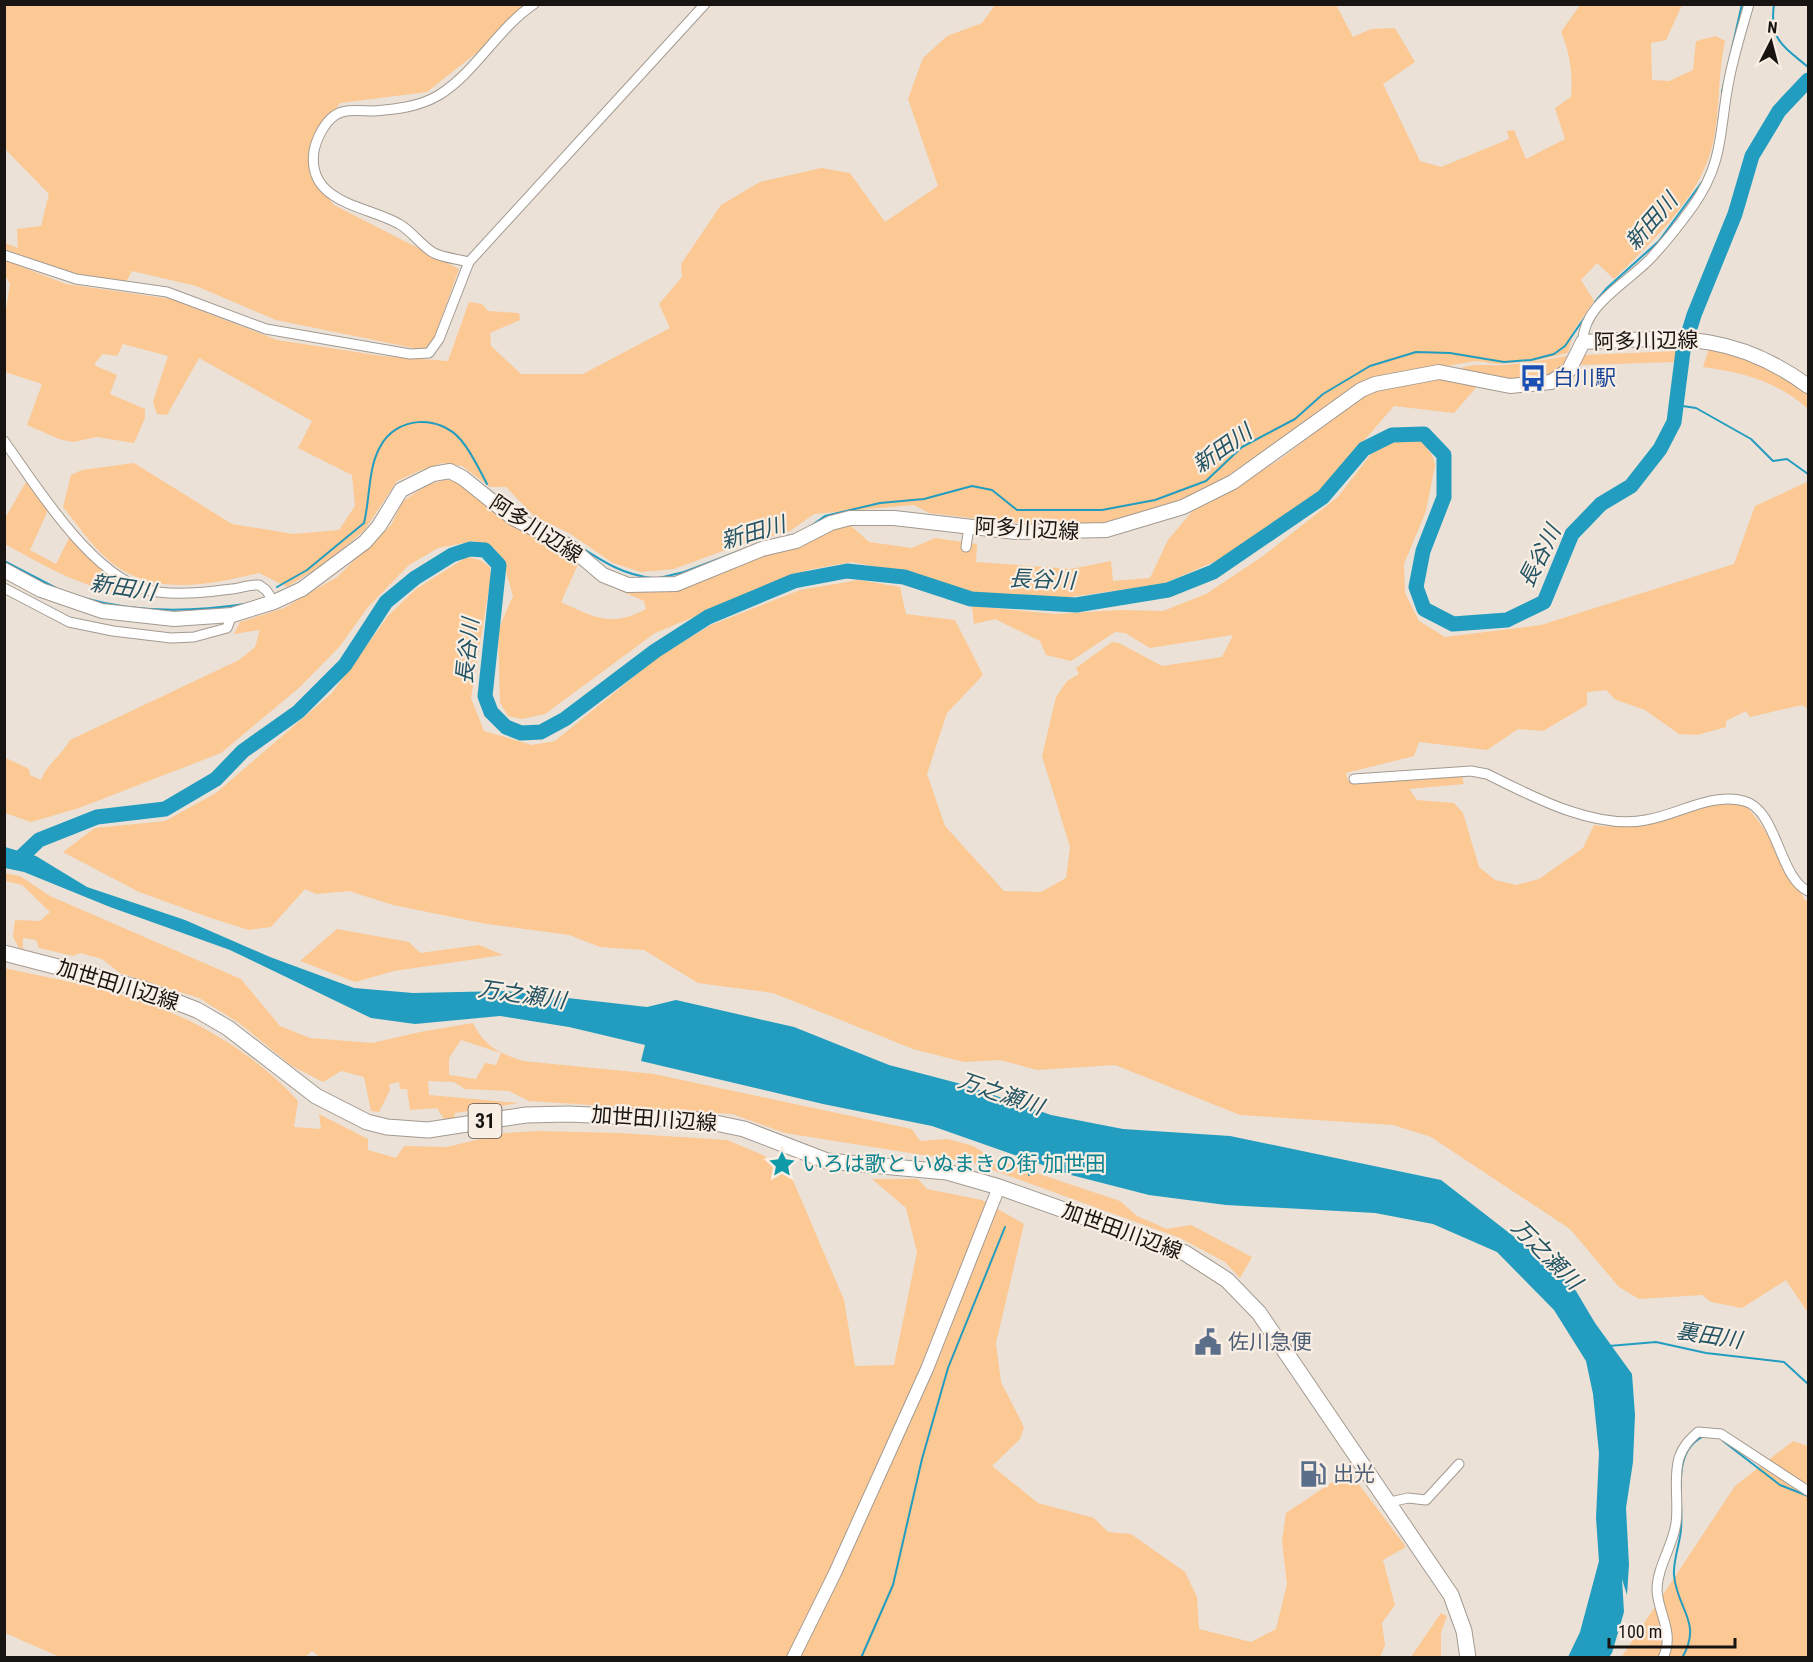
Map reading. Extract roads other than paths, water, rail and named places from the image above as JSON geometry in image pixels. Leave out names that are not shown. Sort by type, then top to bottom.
[{"type":"main road","name":"阿多川辺線","points":[[271,603],[302,589],[365,542],[379,526],[401,490],[433,474],[450,471],[463,478],[513,518],[569,546],[603,575],[628,585],[676,584],[762,549],[796,541],[831,523],[850,518],[894,518],[1016,532],[1088,532],[1135,524],[1183,507],[1233,482],[1362,390],[1375,384],[1439,372],[1470,376],[1510,386],[1551,382],[1569,370],[1583,342],[1678,338],[1710,340],[1757,355],[1809,386]]},
{"type":"main road","points":[[4,570],[49,593],[102,611],[174,619],[232,615],[271,603]]},
{"type":"main road","name":"加世田川辺線","points":[[4,953],[143,988],[197,1010],[228,1028],[316,1096],[350,1115],[387,1126],[428,1130],[502,1118],[569,1114],[701,1120],[744,1129],[827,1161],[862,1166],[925,1168],[999,1187],[1185,1253],[1227,1280],[1259,1314],[1390,1502],[1451,1595],[1464,1631],[1468,1658]]},
{"type":"street","points":[[469,262],[433,252],[399,224],[337,199],[316,174],[315,146],[324,127],[339,113],[412,106],[441,93],[454,83],[502,31],[534,4]]},
{"type":"street","points":[[4,255],[76,279],[167,292],[266,329],[422,354],[429,353],[435,348],[469,262],[705,4]]},
{"type":"street","points":[[1583,342],[1583,328],[1593,312],[1650,260],[1695,204],[1707,182],[1717,161],[1728,82],[1749,4]]},
{"type":"street","points":[[4,441],[54,509],[105,568],[119,578],[156,592],[179,593],[259,585],[266,590],[271,603]]},
{"type":"street","points":[[966,547],[969,526]]},
{"type":"street","points":[[4,588],[69,622],[146,636],[194,637],[227,628],[232,615]]},
{"type":"street","points":[[1354,779],[1471,771],[1487,774],[1586,817],[1614,823],[1648,820],[1714,800],[1746,801],[1761,813],[1797,882],[1809,891]]},
{"type":"street","points":[[793,1658],[835,1573],[927,1369],[999,1187]]},
{"type":"street","points":[[1663,1658],[1668,1629],[1657,1592],[1659,1575],[1676,1524],[1676,1478],[1679,1459],[1687,1441],[1698,1432],[1721,1434],[1809,1491]]},
{"type":"street","points":[[1390,1502],[1407,1498],[1426,1500],[1459,1464]]},
{"type":"water","name":"万之瀬川","points":[[5,847],[36,856],[87,887],[185,920],[270,957],[354,988],[413,993],[506,991],[647,1007],[676,1000],[794,1027],[889,1065],[965,1085],[1051,1115],[1123,1129],[1230,1136],[1441,1180],[1549,1264],[1576,1291],[1595,1323],[1632,1374],[1635,1415],[1633,1462],[1626,1508],[1629,1565],[1627,1595],[1622,1579],[1624,1612],[1612,1653],[1609,1657],[1568,1657],[1580,1632],[1599,1561],[1596,1518],[1599,1453],[1593,1394],[1586,1361],[1554,1310],[1497,1252],[1433,1224],[1375,1213],[1226,1205],[1149,1195],[1071,1175],[932,1126],[823,1104],[641,1061],[645,1045],[569,1027],[500,1016],[415,1024],[371,1018],[230,950],[110,907],[24,872],[5,868]]},
{"type":"waterway","name":"新田川","points":[[1722,92],[1742,4]]},
{"type":"waterway","points":[[1774,4],[1776,34],[1785,47],[1808,67]]},
{"type":"waterway","name":"長谷川","points":[[19,859],[39,840],[97,817],[165,809],[216,779],[243,751],[298,712],[345,665],[386,602],[415,578],[452,555],[470,549],[485,550],[499,565],[485,696],[491,712],[506,727],[521,733],[541,732],[565,719],[655,651],[708,617],[794,581],[847,571],[904,577],[971,599],[1076,605],[1168,590],[1213,572],[1323,497],[1364,449],[1392,435],[1424,434],[1444,455],[1444,497],[1423,551],[1416,587],[1424,609],[1453,624],[1507,620],[1544,602],[1572,534],[1601,504],[1631,486],[1660,449],[1674,422],[1683,351],[1694,315],[1735,214],[1752,156],[1779,111],[1808,80]]},
{"type":"waterway","name":"新田川","points":[[1595,302],[1607,288],[1659,241],[1702,182]]},
{"type":"waterway","name":"新田川","points":[[808,528],[825,516],[880,503],[924,499],[972,486],[992,490],[1017,510],[1102,510],[1155,500],[1206,481],[1242,447],[1295,419],[1323,394],[1370,366],[1416,352],[1450,353],[1504,362],[1531,360],[1554,354],[1565,346],[1585,317]]},
{"type":"waterway","points":[[1676,405],[1696,408],[1751,439],[1773,461],[1787,459],[1808,474]]},
{"type":"waterway","name":"新田川","points":[[277,587],[307,570],[364,523],[376,455],[387,437],[396,429],[418,422],[441,426],[452,432],[469,450],[487,484]]},
{"type":"waterway","name":"新田川","points":[[516,510],[528,518]]},
{"type":"waterway","name":"新田川","points":[[538,523],[621,570],[653,578]]},
{"type":"waterway","name":"新田川","points":[[659,578],[684,572],[758,544]]},
{"type":"waterway","name":"新田川","points":[[4,561],[56,588]]},
{"type":"waterway","name":"新田川","points":[[84,598],[104,603],[164,610],[205,609],[245,604]]},
{"type":"waterway","points":[[1029,1175],[1035,1161]]},
{"type":"waterway","points":[[861,1658],[893,1585],[922,1459],[948,1368],[1005,1227]]},
{"type":"waterway","name":"裏田川","points":[[1609,1346],[1656,1342],[1706,1353],[1784,1362],[1808,1384]]},
{"type":"waterway","points":[[1682,1658],[1690,1635],[1687,1616],[1679,1598],[1674,1575],[1681,1529],[1681,1477],[1686,1453],[1693,1443],[1704,1436]]},
{"type":"waterway","points":[[1723,1441],[1780,1485],[1808,1496]]},
{"type":"place","name":"白川駅","points":[[1533,378]]},
{"type":"place","name":"いろは歌と いぬまきの街 加世田","points":[[782,1164]]},
{"type":"place","name":"佐川急便","points":[[1208,1342]]},
{"type":"place","name":"出光","points":[[1313,1474]]}]
